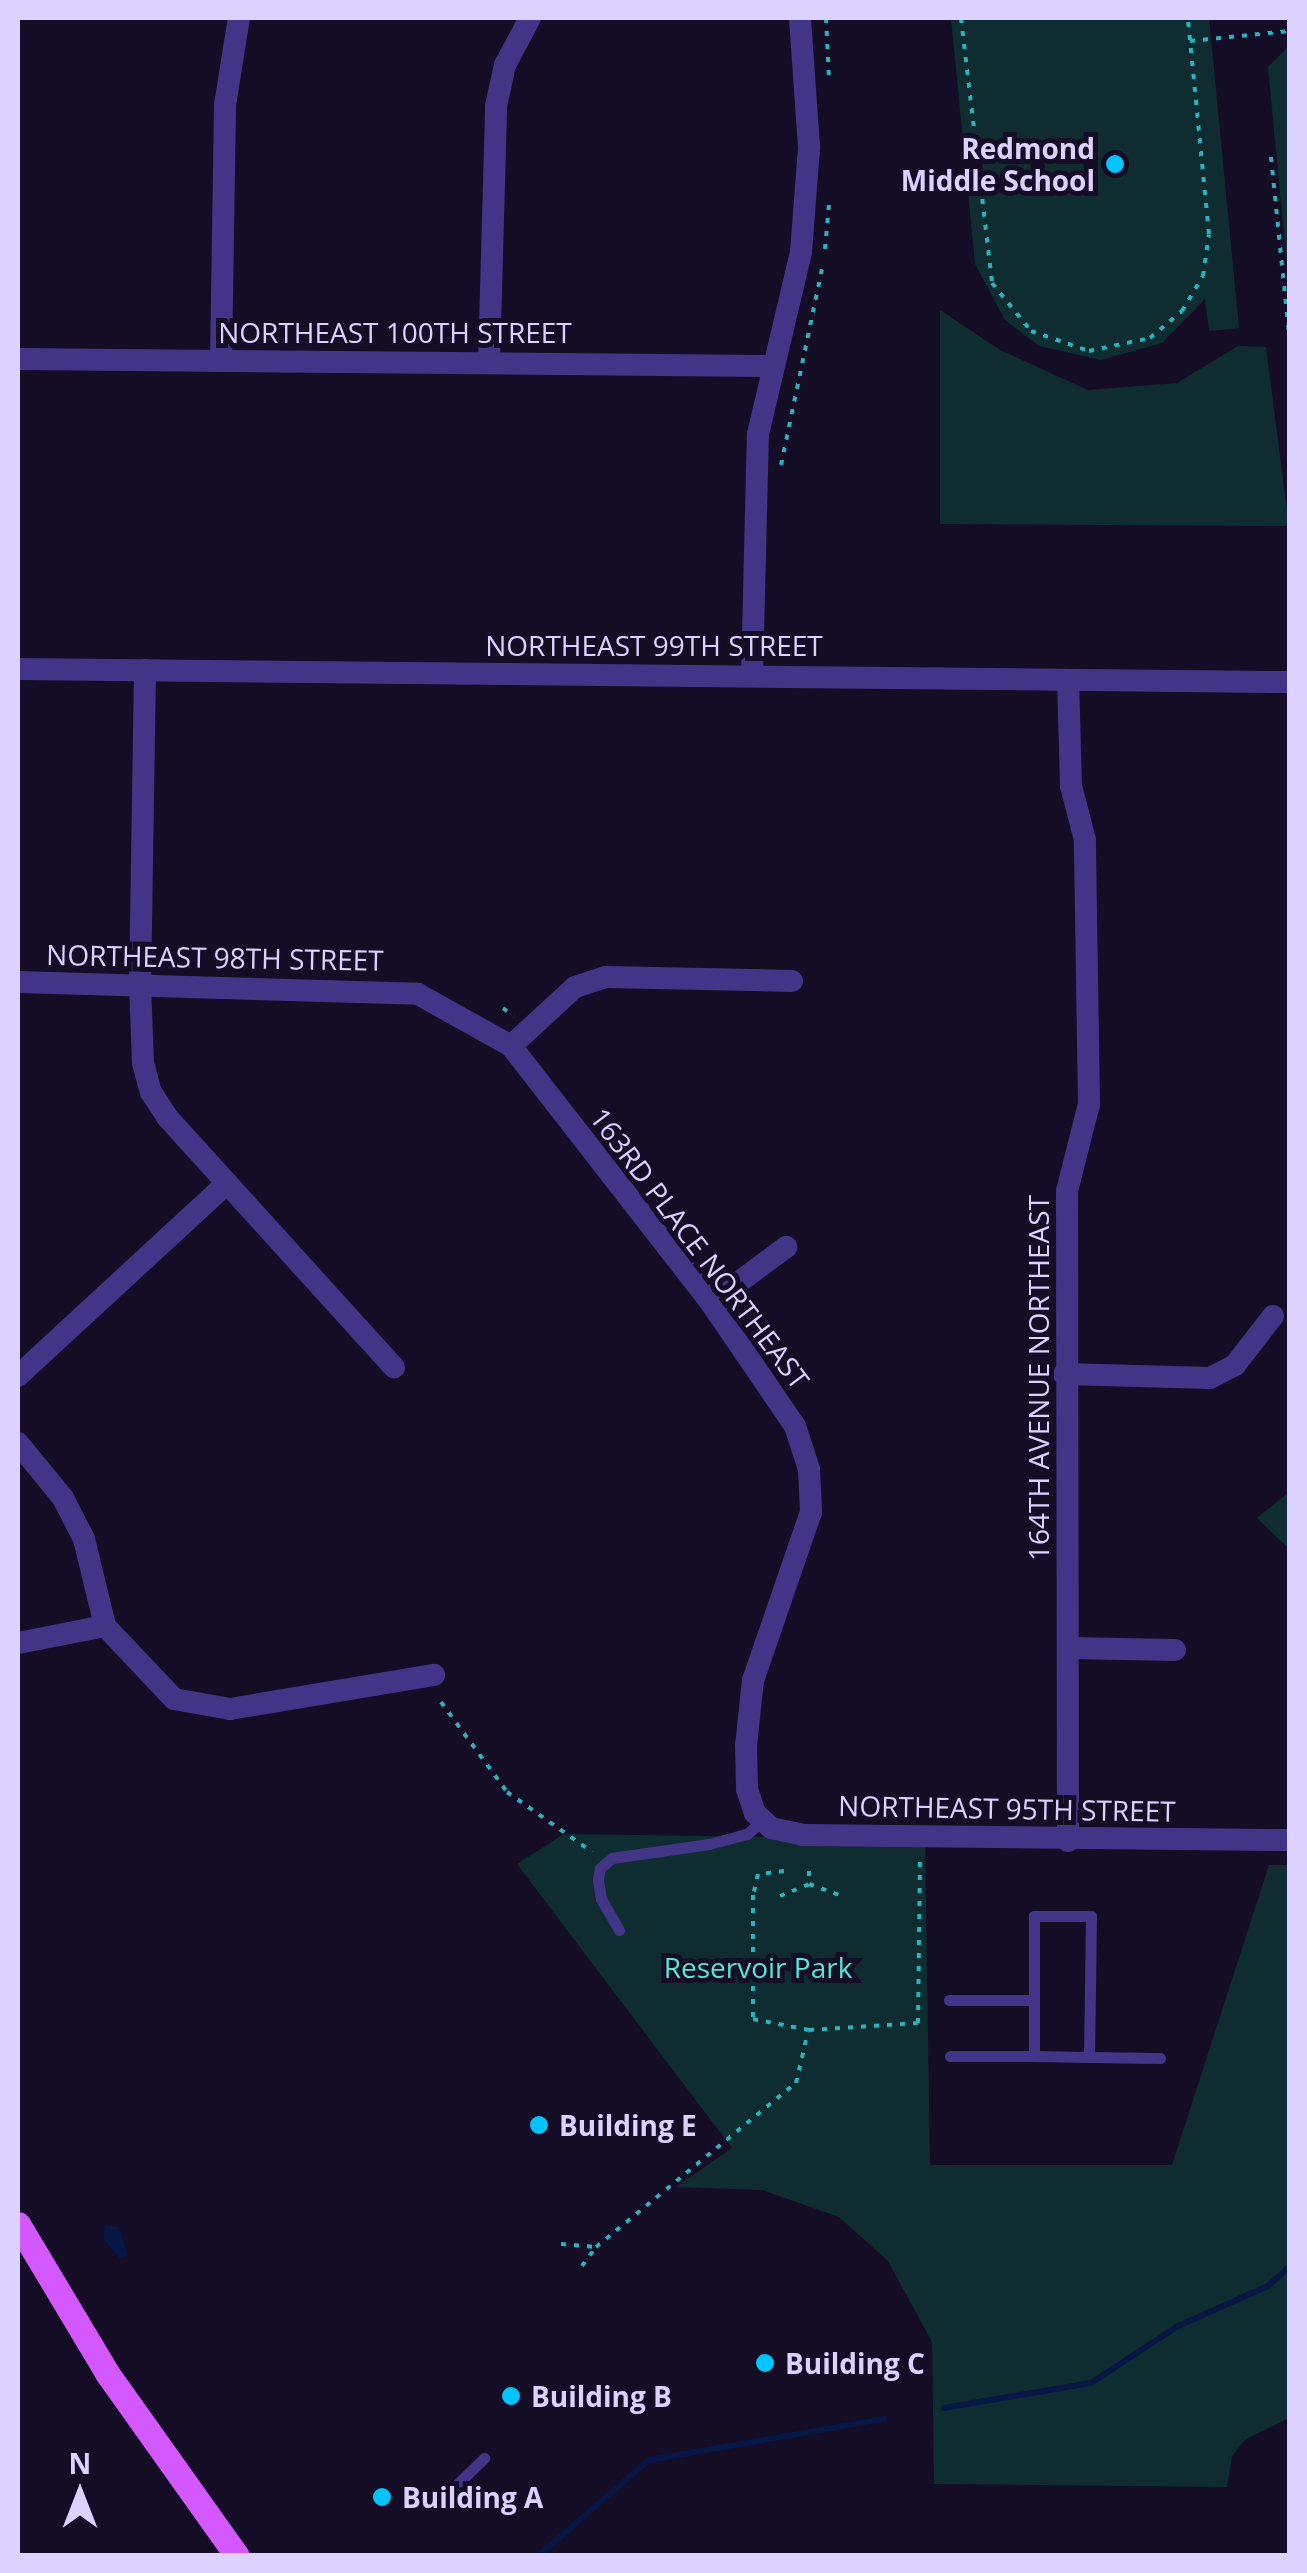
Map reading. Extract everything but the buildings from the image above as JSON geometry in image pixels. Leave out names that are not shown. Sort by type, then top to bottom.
[{"type":"main road","points":[[18,2224],[107,2373],[236,2556]]},
{"type":"street","points":[[221,361],[226,105],[239,18]]},
{"type":"street","points":[[489,362],[496,106],[505,65],[530,18]]},
{"type":"street","points":[[752,676],[753,488],[771,366],[801,252],[808,147],[800,18]]},
{"type":"street","name":"NORTHEAST 100TH STREET","points":[[18,358],[771,366]]},
{"type":"street","name":"NORTHEAST 99TH STREET","points":[[18,668],[1290,682]]},
{"type":"street","points":[[145,670],[140,985],[142,1063],[152,1092],[226,1184],[394,1367]]},
{"type":"street","name":"164TH AVENUE NORTHEAST","points":[[1068,680],[1071,786],[1086,840],[1088,1104],[1087,1126],[1068,1171],[1064,1374],[1070,1648],[1068,1841]]},
{"type":"street","points":[[511,1046],[575,988],[606,977],[792,980]]},
{"type":"street","name":"NORTHEAST 98TH STREET","points":[[18,982],[418,994],[511,1046]]},
{"type":"street","name":"163RD PLACE NORTHEAST","points":[[511,1046],[711,1304],[794,1426],[808,1469],[811,1512],[753,1680],[747,1789],[763,1820]]},
{"type":"street","points":[[18,1376],[226,1184]]},
{"type":"street","points":[[711,1304],[786,1247]]},
{"type":"street","points":[[1064,1374],[1210,1378],[1235,1365],[1273,1316]]},
{"type":"street","points":[[18,1443],[63,1498],[84,1539],[105,1626],[174,1699],[230,1709],[434,1675]]},
{"type":"street","points":[[18,1643],[105,1626]]},
{"type":"street","points":[[1070,1648],[1174,1650]]},
{"type":"street","name":"NORTHEAST 95TH STREET","points":[[763,1820],[803,1836],[1290,1840]]},
{"type":"lane","points":[[620,1930],[600,1898],[600,1868],[606,1863],[728,1839],[763,1820]]},
{"type":"lane","points":[[1034,2056],[1034,1916],[1091,1916],[1089,2057]]},
{"type":"lane","points":[[949,2000],[1034,2000]]},
{"type":"lane","points":[[950,2056],[1160,2058]]},
{"type":"lane","points":[[437,2504],[484,2458]]},
{"type":"path","points":[[826,18],[828,84]]},
{"type":"path","points":[[962,18],[992,283],[1031,331],[1089,351],[1131,346],[1167,326],[1203,276],[1209,234],[1188,18]]},
{"type":"path","points":[[1190,41],[1290,31]]},
{"type":"path","points":[[1271,157],[1290,344]]},
{"type":"path","points":[[780,472],[824,258],[829,197]]},
{"type":"path","points":[[774,631],[780,648],[794,659]]},
{"type":"path","points":[[441,1702],[508,1792],[606,1863]]},
{"type":"path","points":[[784,1871],[758,1874],[753,1894],[753,2019],[809,2030],[918,2023],[920,1856]]},
{"type":"path","points":[[809,1871],[809,1884]]},
{"type":"path","points":[[780,1896],[809,1884],[844,1897]]},
{"type":"path","points":[[582,2266],[596,2247],[796,2083],[809,2030]]},
{"type":"path","points":[[560,2244],[596,2247]]},
{"type":"green space","points":[[951,18],[1209,18],[1239,328],[1209,331],[1205,299],[1162,343],[1101,360],[1039,346],[1005,320],[975,264]]},
{"type":"green space","points":[[1290,46],[1289,288],[1268,67]]},
{"type":"green space","points":[[940,310],[1000,350],[1088,390],[1177,383],[1238,346],[1266,347],[1289,526],[940,524]]},
{"type":"green space","points":[[1289,1492],[1289,1549],[1257,1518]]},
{"type":"green space","name":"Reservoir Park","points":[[564,1834],[925,1839],[930,2165],[1172,2165],[1269,1865],[1289,1865],[1289,2418],[1246,2439],[1232,2456],[1227,2487],[934,2484],[932,2342],[888,2261],[839,2217],[762,2190],[676,2187],[732,2148],[517,1864]]},
{"type":"water","points":[[105,2225],[119,2227],[128,2256],[119,2258],[103,2238]]},
{"type":"waterway","points":[[944,2408],[1091,2383],[1178,2326],[1268,2286],[1290,2266]]},
{"type":"waterway","points":[[538,2556],[649,2460],[884,2419]]},
{"type":"place","name":"Redmond Middle School","points":[[1115,164]]},
{"type":"place","name":"Building E","points":[[539,2125]]},
{"type":"place","name":"Building C","points":[[765,2363]]},
{"type":"place","name":"Building B","points":[[511,2396]]},
{"type":"place","name":"Building A","points":[[382,2497]]}]
